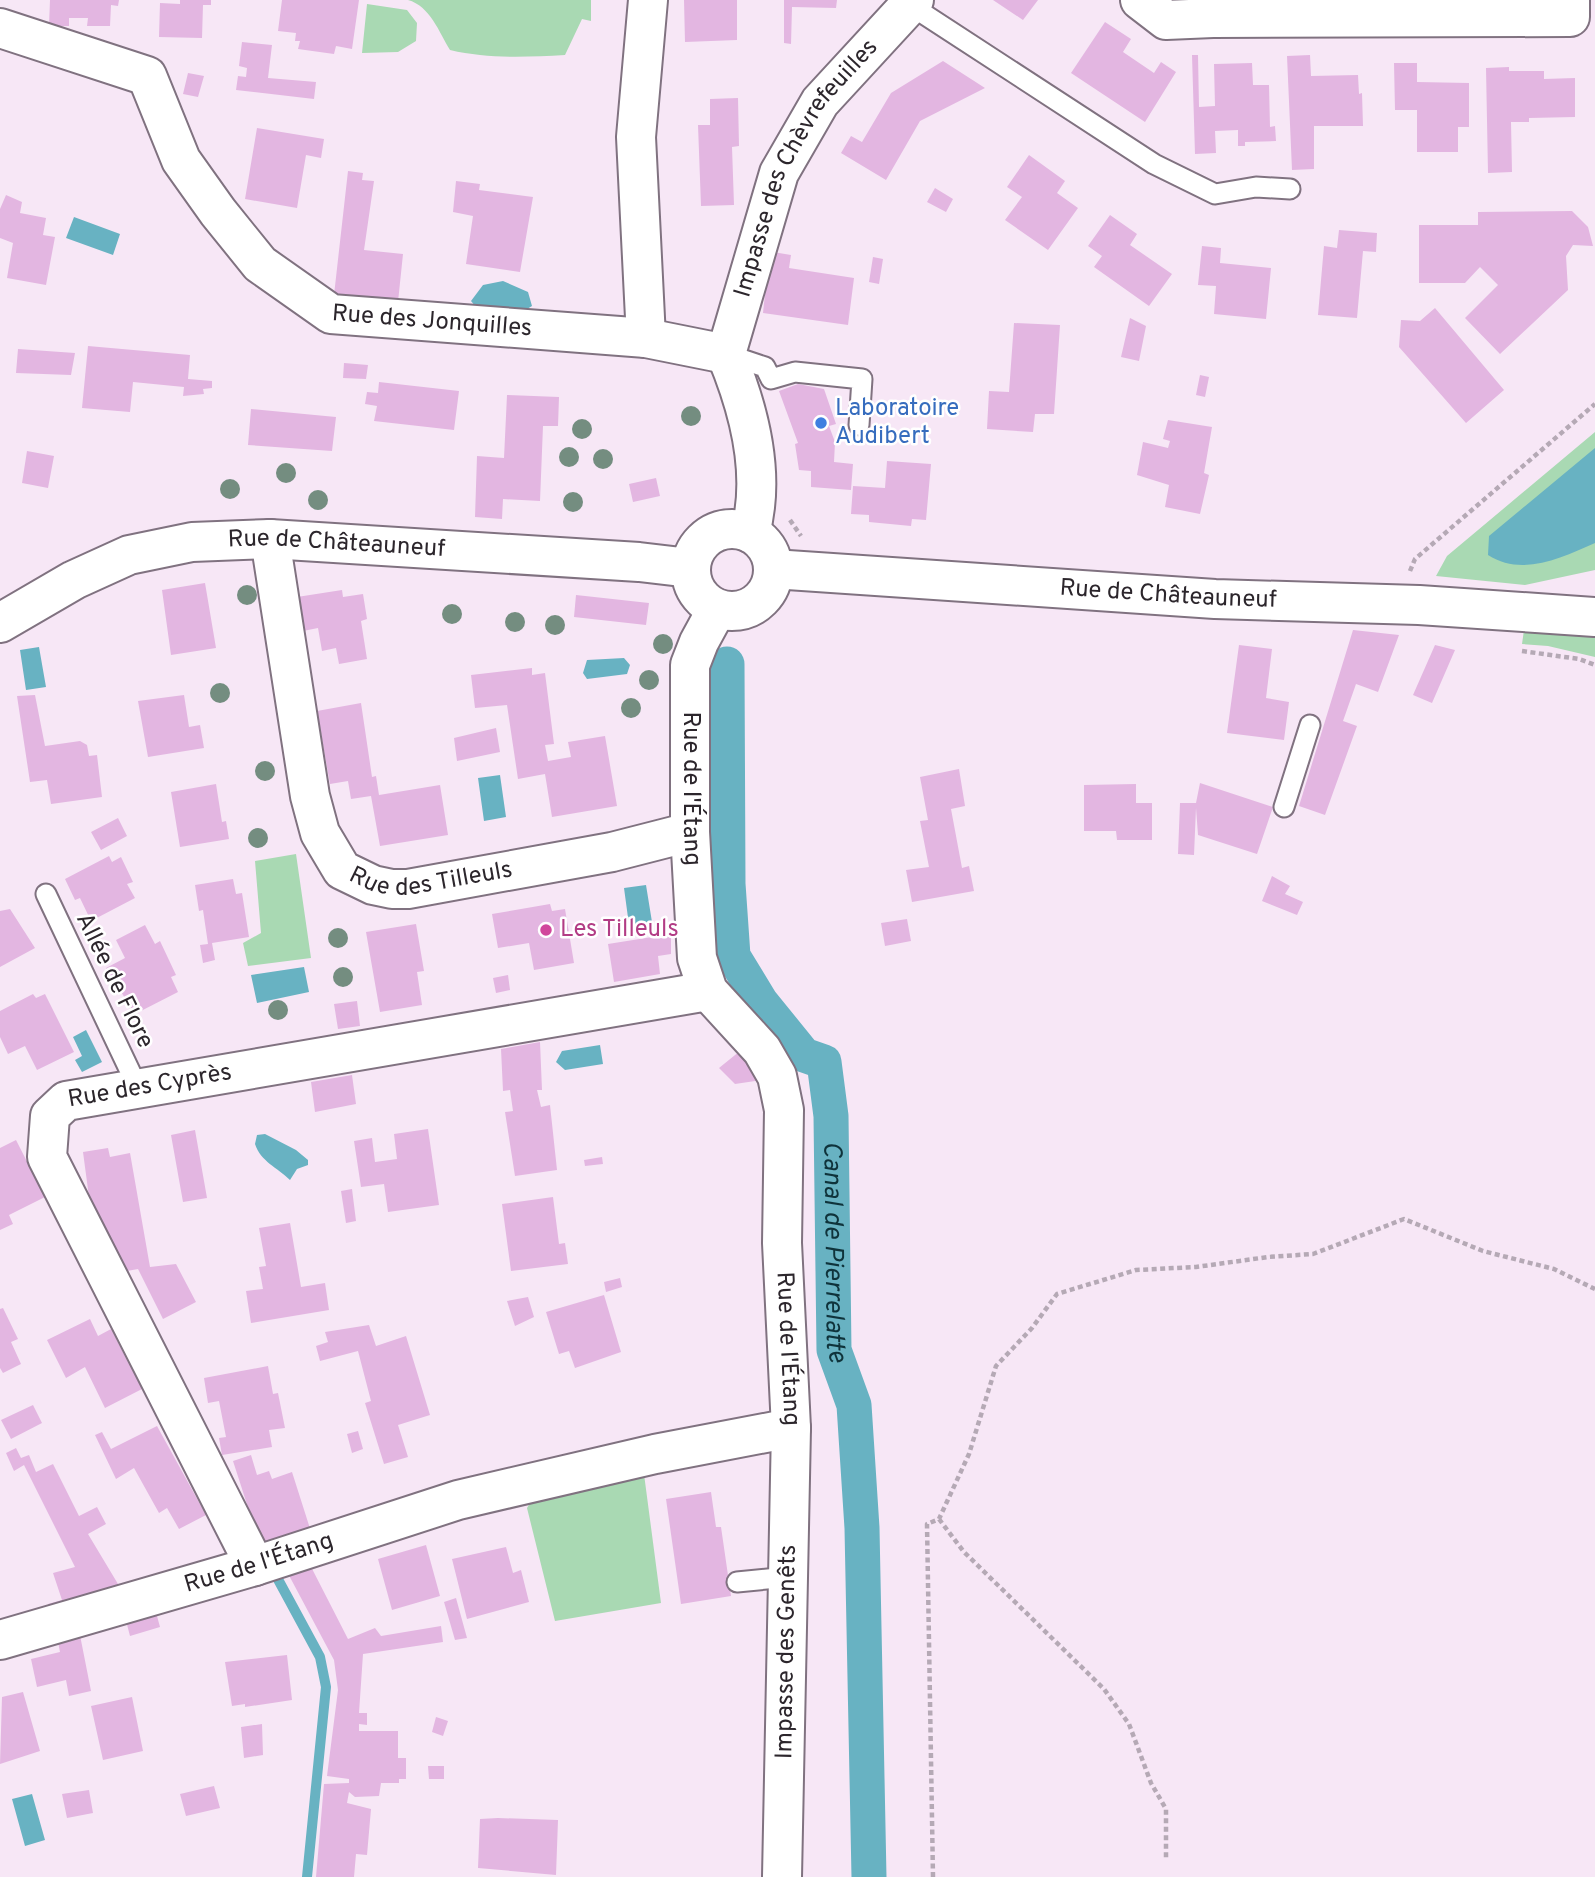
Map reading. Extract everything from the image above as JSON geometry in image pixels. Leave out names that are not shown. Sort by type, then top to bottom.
[{"type":"street","points":[[646,338],[636,137],[648,0]]},
{"type":"street","points":[[1140,0],[1166,20],[1213,9],[1578,12]]},
{"type":"street","name":"Impasse des Chèvrefeuilles","points":[[726,354],[779,173],[820,102],[912,3]]},
{"type":"street","name":"Rue des Jonquilles","points":[[0,28],[147,76],[181,160],[218,212],[260,264],[331,314],[646,338],[726,354]]},
{"type":"street","points":[[726,354],[742,402],[758,476],[750,533]]},
{"type":"street","points":[[735,529],[750,533],[762,542],[770,555],[773,569],[771,583],[755,604],[744,610],[717,609],[697,593],[690,568],[694,552],[704,539],[718,531],[735,529]]},
{"type":"street","name":"Rue de Châteauneuf","points":[[0,623],[74,580],[129,555],[192,542],[270,539],[690,568]]},
{"type":"street","name":"Rue des Tilleuls","points":[[270,539],[310,796],[326,844],[342,870],[373,885],[408,889],[612,852],[690,832]]},
{"type":"street","name":"Rue de Châteauneuf","points":[[773,569],[1215,599],[1584,610]]},
{"type":"street","name":"Rue de l'Étang","points":[[0,1640],[255,1566],[458,1500],[655,1454],[791,1428],[782,1243],[784,1110],[777,1076],[762,1049],[708,991],[697,958],[690,832],[690,665],[717,609]]},
{"type":"street","name":"Rue des Cyprès","points":[[255,1566],[47,1157],[50,1116],[66,1101],[708,991]]},
{"type":"street","name":"Impasse des Genêts","points":[[782,1877],[791,1428]]},
{"type":"lane","points":[[912,3],[1153,164],[1215,194],[1256,187],[1290,189]]},
{"type":"lane","points":[[726,354],[765,367],[771,379],[795,372],[862,379],[859,425]]},
{"type":"lane","points":[[1284,807],[1310,725]]},
{"type":"lane","name":"Allée de Flore","points":[[46,894],[138,1088]]},
{"type":"lane","points":[[737,1583],[788,1577]]},
{"type":"path","points":[[1397,604],[1415,559],[1595,404]]},
{"type":"path","points":[[789,518],[804,539]]},
{"type":"path","points":[[1512,648],[1579,659],[1595,665]]},
{"type":"path","points":[[933,1877],[927,1524],[939,1519],[969,1454],[996,1366],[1032,1328],[1057,1294],[1136,1269],[1196,1267],[1313,1254],[1404,1219],[1483,1251],[1554,1269],[1595,1289]]},
{"type":"path","points":[[939,1519],[964,1552],[1104,1689],[1129,1724],[1151,1783],[1166,1809],[1166,1858]]},
{"type":"green space","points":[[408,0],[591,0],[591,21],[582,19],[565,55],[479,55],[450,50],[428,14],[416,3]]},
{"type":"green space","points":[[367,4],[407,10],[417,23],[416,41],[398,52],[362,53]]},
{"type":"green space","points":[[1595,432],[1595,570],[1525,585],[1436,576],[1447,556]]},
{"type":"green space","points":[[1524,630],[1595,632],[1595,657],[1548,646],[1522,644]]},
{"type":"green space","points":[[296,854],[311,958],[248,966],[243,943],[261,933],[255,861]]},
{"type":"green space","points":[[644,1474],[661,1603],[555,1621],[527,1508],[535,1495]]},
{"type":"water","points":[[74,217],[120,234],[113,255],[66,238]]},
{"type":"water","points":[[503,281],[528,292],[532,306],[527,309],[476,307],[471,301],[483,285]]},
{"type":"water","points":[[1595,448],[1595,543],[1555,559],[1528,565],[1514,565],[1488,555],[1489,536]]},
{"type":"water","points":[[39,647],[46,687],[26,690],[20,650]]},
{"type":"water","points":[[624,658],[630,665],[627,674],[587,679],[583,673],[587,660]]},
{"type":"water","points":[[500,775],[506,817],[484,821],[478,778]]},
{"type":"water","points":[[646,885],[652,922],[629,925],[624,888]]},
{"type":"water","points":[[304,967],[309,992],[257,1003],[251,975]]},
{"type":"water","points":[[86,1030],[102,1062],[82,1072],[75,1060],[82,1056],[73,1037]]},
{"type":"water","points":[[600,1045],[603,1064],[565,1070],[556,1062],[562,1051]]},
{"type":"water","points":[[265,1134],[296,1150],[308,1160],[308,1165],[297,1169],[290,1180],[265,1160],[258,1150],[255,1144],[257,1135]]},
{"type":"water","points":[[32,1794],[45,1840],[25,1846],[12,1799]]},
{"type":"building","points":[[50,0],[119,0],[118,6],[111,5],[110,26],[87,26],[88,18],[69,18],[69,26],[49,26]]},
{"type":"building","points":[[180,0],[211,0],[211,5],[203,5],[202,38],[159,37],[160,3],[180,4]]},
{"type":"building","points":[[282,0],[359,0],[352,49],[336,46],[334,54],[298,49],[300,41],[295,41],[296,33],[278,31]]},
{"type":"building","points":[[684,0],[737,0],[737,40],[685,42]]},
{"type":"building","points":[[784,0],[837,0],[836,8],[792,7],[791,44],[784,43]]},
{"type":"building","points":[[993,0],[1038,0],[1023,20]]},
{"type":"building","points":[[1105,22],[1131,39],[1123,52],[1154,73],[1161,62],[1176,72],[1145,122],[1071,73]]},
{"type":"building","points":[[242,42],[272,45],[268,78],[316,82],[314,99],[236,90],[238,76],[246,77],[247,68],[239,66]]},
{"type":"building","points":[[1192,55],[1198,55],[1199,107],[1215,106],[1214,64],[1252,63],[1253,85],[1269,85],[1270,127],[1275,126],[1276,141],[1245,142],[1245,146],[1238,146],[1238,130],[1215,131],[1216,153],[1195,154]]},
{"type":"building","points":[[1310,55],[1311,76],[1358,75],[1359,94],[1362,93],[1363,126],[1314,126],[1314,169],[1292,170],[1287,56]]},
{"type":"building","points":[[943,61],[985,88],[920,121],[886,180],[841,153],[851,136],[862,142],[891,93]]},
{"type":"building","points":[[1394,63],[1417,63],[1417,82],[1469,83],[1469,127],[1458,127],[1458,152],[1417,152],[1417,110],[1395,110]]},
{"type":"building","points":[[1509,67],[1509,71],[1544,71],[1544,79],[1575,78],[1575,117],[1529,118],[1529,122],[1511,122],[1512,172],[1488,173],[1486,68]]},
{"type":"building","points":[[188,73],[204,76],[198,97],[183,94]]},
{"type":"building","points":[[738,98],[739,146],[732,147],[734,205],[701,206],[698,125],[710,125],[710,99]]},
{"type":"building","points":[[257,128],[324,139],[321,158],[306,155],[297,208],[245,199]]},
{"type":"building","points":[[1029,155],[1065,181],[1057,193],[1078,208],[1048,250],[1005,220],[1022,197],[1007,187]]},
{"type":"building","points":[[348,171],[363,173],[362,180],[374,181],[364,250],[403,254],[398,302],[334,295]]},
{"type":"building","points":[[456,181],[480,184],[479,190],[533,197],[520,272],[466,264],[473,216],[453,212]]},
{"type":"building","points":[[935,188],[953,199],[946,212],[927,202]]},
{"type":"building","points":[[6,195],[22,202],[20,213],[46,218],[43,235],[55,237],[46,285],[7,278],[13,243],[0,238],[0,209]]},
{"type":"building","points":[[1572,211],[1588,227],[1593,246],[1573,245],[1566,256],[1568,290],[1500,354],[1465,318],[1498,285],[1480,267],[1465,283],[1419,283],[1419,225],[1478,225],[1478,212]]},
{"type":"building","points":[[1110,215],[1137,234],[1130,245],[1172,274],[1149,306],[1094,267],[1102,256],[1088,246]]},
{"type":"building","points":[[1339,230],[1377,233],[1376,252],[1363,251],[1357,318],[1318,315],[1324,246],[1337,248]]},
{"type":"building","points":[[1202,246],[1221,248],[1220,263],[1271,268],[1266,319],[1214,314],[1216,286],[1198,285]]},
{"type":"building","points":[[773,252],[791,255],[789,268],[854,278],[848,325],[763,313],[768,266]]},
{"type":"building","points":[[873,257],[883,259],[879,284],[869,282]]},
{"type":"building","points":[[1435,308],[1504,390],[1466,423],[1399,347],[1401,320],[1420,321]]},
{"type":"building","points":[[1130,318],[1146,326],[1139,361],[1121,357]]},
{"type":"building","points":[[1014,323],[1060,325],[1054,414],[1035,414],[1033,432],[987,429],[989,391],[1009,392]]},
{"type":"building","points":[[88,346],[190,355],[188,379],[212,381],[212,388],[203,389],[204,394],[183,396],[184,387],[133,382],[130,412],[82,408]]},
{"type":"building","points":[[18,349],[75,353],[71,375],[16,373]]},
{"type":"building","points":[[344,363],[368,365],[366,379],[343,378]]},
{"type":"building","points":[[1200,375],[1209,377],[1205,397],[1196,395]]},
{"type":"building","points":[[379,382],[459,391],[454,430],[374,421],[377,406],[365,404],[367,392],[378,393]]},
{"type":"building","points":[[798,384],[824,389],[836,424],[829,426],[835,442],[834,462],[853,464],[851,490],[811,487],[811,471],[799,470],[795,444],[798,443],[779,391]]},
{"type":"building","points":[[507,395],[559,397],[558,426],[543,426],[540,501],[503,499],[502,519],[475,517],[477,456],[504,458]]},
{"type":"building","points":[[251,409],[336,417],[332,451],[248,445]]},
{"type":"building","points":[[1168,420],[1212,427],[1204,473],[1209,475],[1200,514],[1165,507],[1169,485],[1137,475],[1143,442],[1168,448],[1170,441],[1163,439]]},
{"type":"building","points":[[27,451],[54,456],[48,488],[22,483]]},
{"type":"building","points":[[887,461],[931,464],[926,520],[912,519],[911,526],[869,522],[869,515],[851,514],[853,486],[885,488]]},
{"type":"building","points":[[656,478],[660,496],[633,502],[629,484]]},
{"type":"building","points":[[205,583],[216,648],[171,655],[162,590]]},
{"type":"building","points":[[342,590],[343,597],[363,594],[367,619],[361,621],[367,659],[339,664],[336,648],[322,651],[318,628],[303,631],[297,597]]},
{"type":"building","points":[[576,595],[649,603],[646,625],[574,617]]},
{"type":"building","points":[[1353,630],[1399,635],[1378,692],[1356,684],[1343,721],[1357,726],[1325,815],[1299,806]]},
{"type":"building","points":[[1239,645],[1272,649],[1266,698],[1289,702],[1284,740],[1227,733]]},
{"type":"building","points":[[1435,645],[1455,650],[1432,703],[1413,695]]},
{"type":"building","points":[[532,668],[532,675],[545,673],[554,744],[545,745],[548,761],[571,757],[568,742],[605,736],[617,806],[552,817],[545,774],[518,779],[507,705],[475,708],[471,675]]},
{"type":"building","points":[[35,695],[45,746],[80,741],[87,745],[89,756],[97,755],[102,797],[51,804],[47,780],[30,782],[17,696]]},
{"type":"building","points":[[184,695],[189,727],[200,725],[204,748],[148,757],[138,701]]},
{"type":"building","points":[[361,703],[372,777],[376,776],[379,795],[440,785],[448,835],[380,846],[371,796],[351,799],[348,781],[330,784],[317,711]]},
{"type":"building","points":[[496,728],[500,752],[457,761],[454,738]]},
{"type":"building","points":[[959,769],[965,806],[951,809],[962,868],[969,866],[974,891],[912,902],[906,870],[929,867],[920,821],[928,820],[920,777]]},
{"type":"building","points":[[1200,783],[1273,807],[1257,854],[1198,835],[1196,808],[1194,855],[1178,854],[1180,803],[1196,803]]},
{"type":"building","points":[[216,784],[222,822],[226,821],[229,839],[180,847],[171,792]]},
{"type":"building","points":[[1136,784],[1136,803],[1152,803],[1152,840],[1117,840],[1116,831],[1084,831],[1084,785]]},
{"type":"building","points":[[118,818],[127,836],[101,850],[91,832]]},
{"type":"building","points":[[109,856],[112,862],[121,857],[133,882],[127,884],[135,898],[91,921],[80,898],[75,900],[65,879]]},
{"type":"building","points":[[1272,876],[1290,886],[1285,894],[1303,902],[1297,915],[1262,901]]},
{"type":"building","points":[[233,879],[236,894],[242,893],[249,937],[212,943],[215,960],[203,963],[200,945],[208,944],[203,910],[199,911],[195,885]]},
{"type":"building","points":[[550,904],[552,911],[565,909],[574,963],[534,970],[529,943],[498,948],[492,914]]},
{"type":"building","points":[[10,909],[35,948],[0,967],[0,911]]},
{"type":"building","points":[[907,919],[911,941],[885,946],[881,923]]},
{"type":"building","points":[[416,924],[424,971],[417,972],[422,1005],[380,1012],[366,932]]},
{"type":"building","points":[[145,925],[155,944],[160,941],[176,975],[171,977],[178,992],[135,1014],[106,968],[125,958],[116,940]]},
{"type":"building","points":[[671,934],[671,954],[658,956],[660,974],[614,982],[608,944]]},
{"type":"building","points":[[508,975],[510,990],[496,993],[493,978]]},
{"type":"building","points":[[33,994],[36,998],[45,994],[74,1052],[37,1070],[25,1046],[8,1054],[0,1037],[0,1011]]},
{"type":"building","points":[[357,1001],[360,1026],[338,1029],[334,1004]]},
{"type":"building","points":[[540,1042],[542,1090],[537,1090],[541,1107],[550,1105],[557,1170],[515,1176],[505,1112],[513,1111],[510,1090],[503,1091],[501,1049]]},
{"type":"building","points":[[740,1051],[762,1080],[735,1084],[719,1068]]},
{"type":"building","points":[[352,1075],[356,1104],[315,1112],[311,1082]]},
{"type":"building","points":[[428,1129],[439,1205],[388,1212],[384,1184],[361,1187],[354,1141],[372,1138],[375,1162],[397,1159],[394,1134]]},
{"type":"building","points":[[195,1130],[207,1198],[183,1202],[171,1135]]},
{"type":"building","points":[[16,1140],[45,1197],[9,1215],[13,1224],[0,1230],[0,1148]]},
{"type":"building","points":[[108,1148],[110,1157],[130,1153],[150,1267],[176,1264],[196,1302],[163,1319],[138,1269],[127,1271],[89,1197],[83,1152]]},
{"type":"building","points":[[602,1157],[603,1164],[585,1166],[584,1160]]},
{"type":"building","points":[[352,1189],[356,1221],[346,1223],[341,1191]]},
{"type":"building","points":[[553,1197],[559,1244],[565,1243],[568,1264],[511,1271],[502,1204]]},
{"type":"building","points":[[290,1223],[301,1287],[325,1283],[329,1310],[251,1323],[246,1291],[263,1289],[259,1267],[266,1266],[259,1228]]},
{"type":"building","points":[[620,1278],[622,1287],[606,1292],[604,1282]]},
{"type":"building","points":[[604,1295],[621,1352],[575,1368],[569,1351],[559,1354],[546,1312]]},
{"type":"building","points":[[528,1297],[534,1317],[515,1326],[507,1301]]},
{"type":"building","points":[[3,1308],[18,1339],[11,1342],[21,1364],[3,1373],[0,1368],[0,1309]]},
{"type":"building","points":[[90,1319],[98,1336],[111,1329],[142,1389],[105,1408],[85,1367],[66,1378],[47,1340]]},
{"type":"building","points":[[369,1325],[376,1346],[406,1336],[430,1415],[398,1425],[408,1457],[384,1464],[365,1403],[371,1401],[358,1351],[320,1361],[316,1346],[328,1342],[325,1332]]},
{"type":"building","points":[[268,1366],[273,1394],[278,1393],[285,1428],[269,1430],[272,1447],[222,1455],[219,1438],[226,1437],[219,1401],[208,1403],[204,1378]]},
{"type":"building","points":[[33,1405],[42,1423],[11,1439],[1,1420]]},
{"type":"building","points":[[157,1426],[206,1515],[179,1529],[167,1508],[159,1513],[134,1468],[116,1479],[95,1435],[102,1432],[111,1449]]},
{"type":"building","points":[[358,1431],[363,1449],[352,1453],[347,1434]]},
{"type":"building","points":[[16,1448],[21,1458],[29,1455],[36,1472],[53,1464],[79,1516],[97,1507],[106,1524],[88,1534],[121,1589],[52,1615],[48,1604],[62,1600],[53,1573],[75,1567],[24,1465],[14,1471],[6,1453]]},
{"type":"building","points":[[251,1455],[257,1475],[269,1471],[272,1479],[292,1472],[314,1541],[264,1557],[233,1461]]},
{"type":"building","points":[[711,1492],[716,1527],[721,1527],[731,1596],[681,1604],[666,1499]]},
{"type":"building","points":[[426,1545],[440,1596],[392,1610],[378,1559]]},
{"type":"building","points":[[506,1547],[513,1573],[521,1570],[529,1602],[467,1619],[452,1559]]},
{"type":"building","points":[[306,1557],[348,1639],[375,1628],[381,1636],[441,1626],[443,1642],[363,1654],[359,1713],[367,1713],[367,1725],[359,1724],[359,1731],[398,1731],[398,1758],[406,1758],[406,1779],[399,1779],[399,1783],[381,1783],[379,1796],[355,1797],[349,1792],[347,1803],[371,1809],[367,1855],[356,1854],[354,1877],[316,1877],[324,1784],[349,1783],[349,1779],[327,1776],[338,1690],[334,1660],[284,1566]]},
{"type":"building","points":[[456,1598],[467,1638],[455,1640],[444,1602]]},
{"type":"building","points":[[154,1605],[160,1627],[130,1636],[124,1613]]},
{"type":"building","points":[[78,1625],[91,1691],[69,1696],[66,1680],[37,1687],[31,1659],[60,1652],[56,1632]]},
{"type":"building","points":[[287,1655],[292,1700],[245,1707],[245,1704],[232,1706],[225,1662]]},
{"type":"building","points":[[23,1692],[40,1751],[0,1764],[2,1697]]},
{"type":"building","points":[[132,1697],[143,1751],[103,1760],[91,1706]]},
{"type":"building","points":[[436,1717],[448,1721],[443,1736],[432,1732]]},
{"type":"building","points":[[262,1724],[263,1755],[244,1758],[241,1727]]},
{"type":"building","points":[[428,1766],[444,1766],[444,1779],[429,1779]]},
{"type":"building","points":[[214,1786],[220,1808],[186,1816],[180,1794]]},
{"type":"building","points":[[89,1790],[93,1813],[67,1818],[62,1794]]},
{"type":"building","points":[[480,1819],[558,1820],[556,1875],[478,1868]]},
{"type":"waterway","name":"Canal de Pierrelatte","points":[[727,664],[728,884],[733,956],[761,1002],[804,1055],[824,1062],[831,1116],[834,1350],[854,1405],[862,1528],[869,1877]]},
{"type":"waterway","points":[[274,1572],[320,1657],[326,1687],[307,1877]]},
{"type":"place","name":"Laboratoire Audibert","points":[[821,423]]},
{"type":"place","name":"Les Tilleuls","points":[[546,930]]}]
